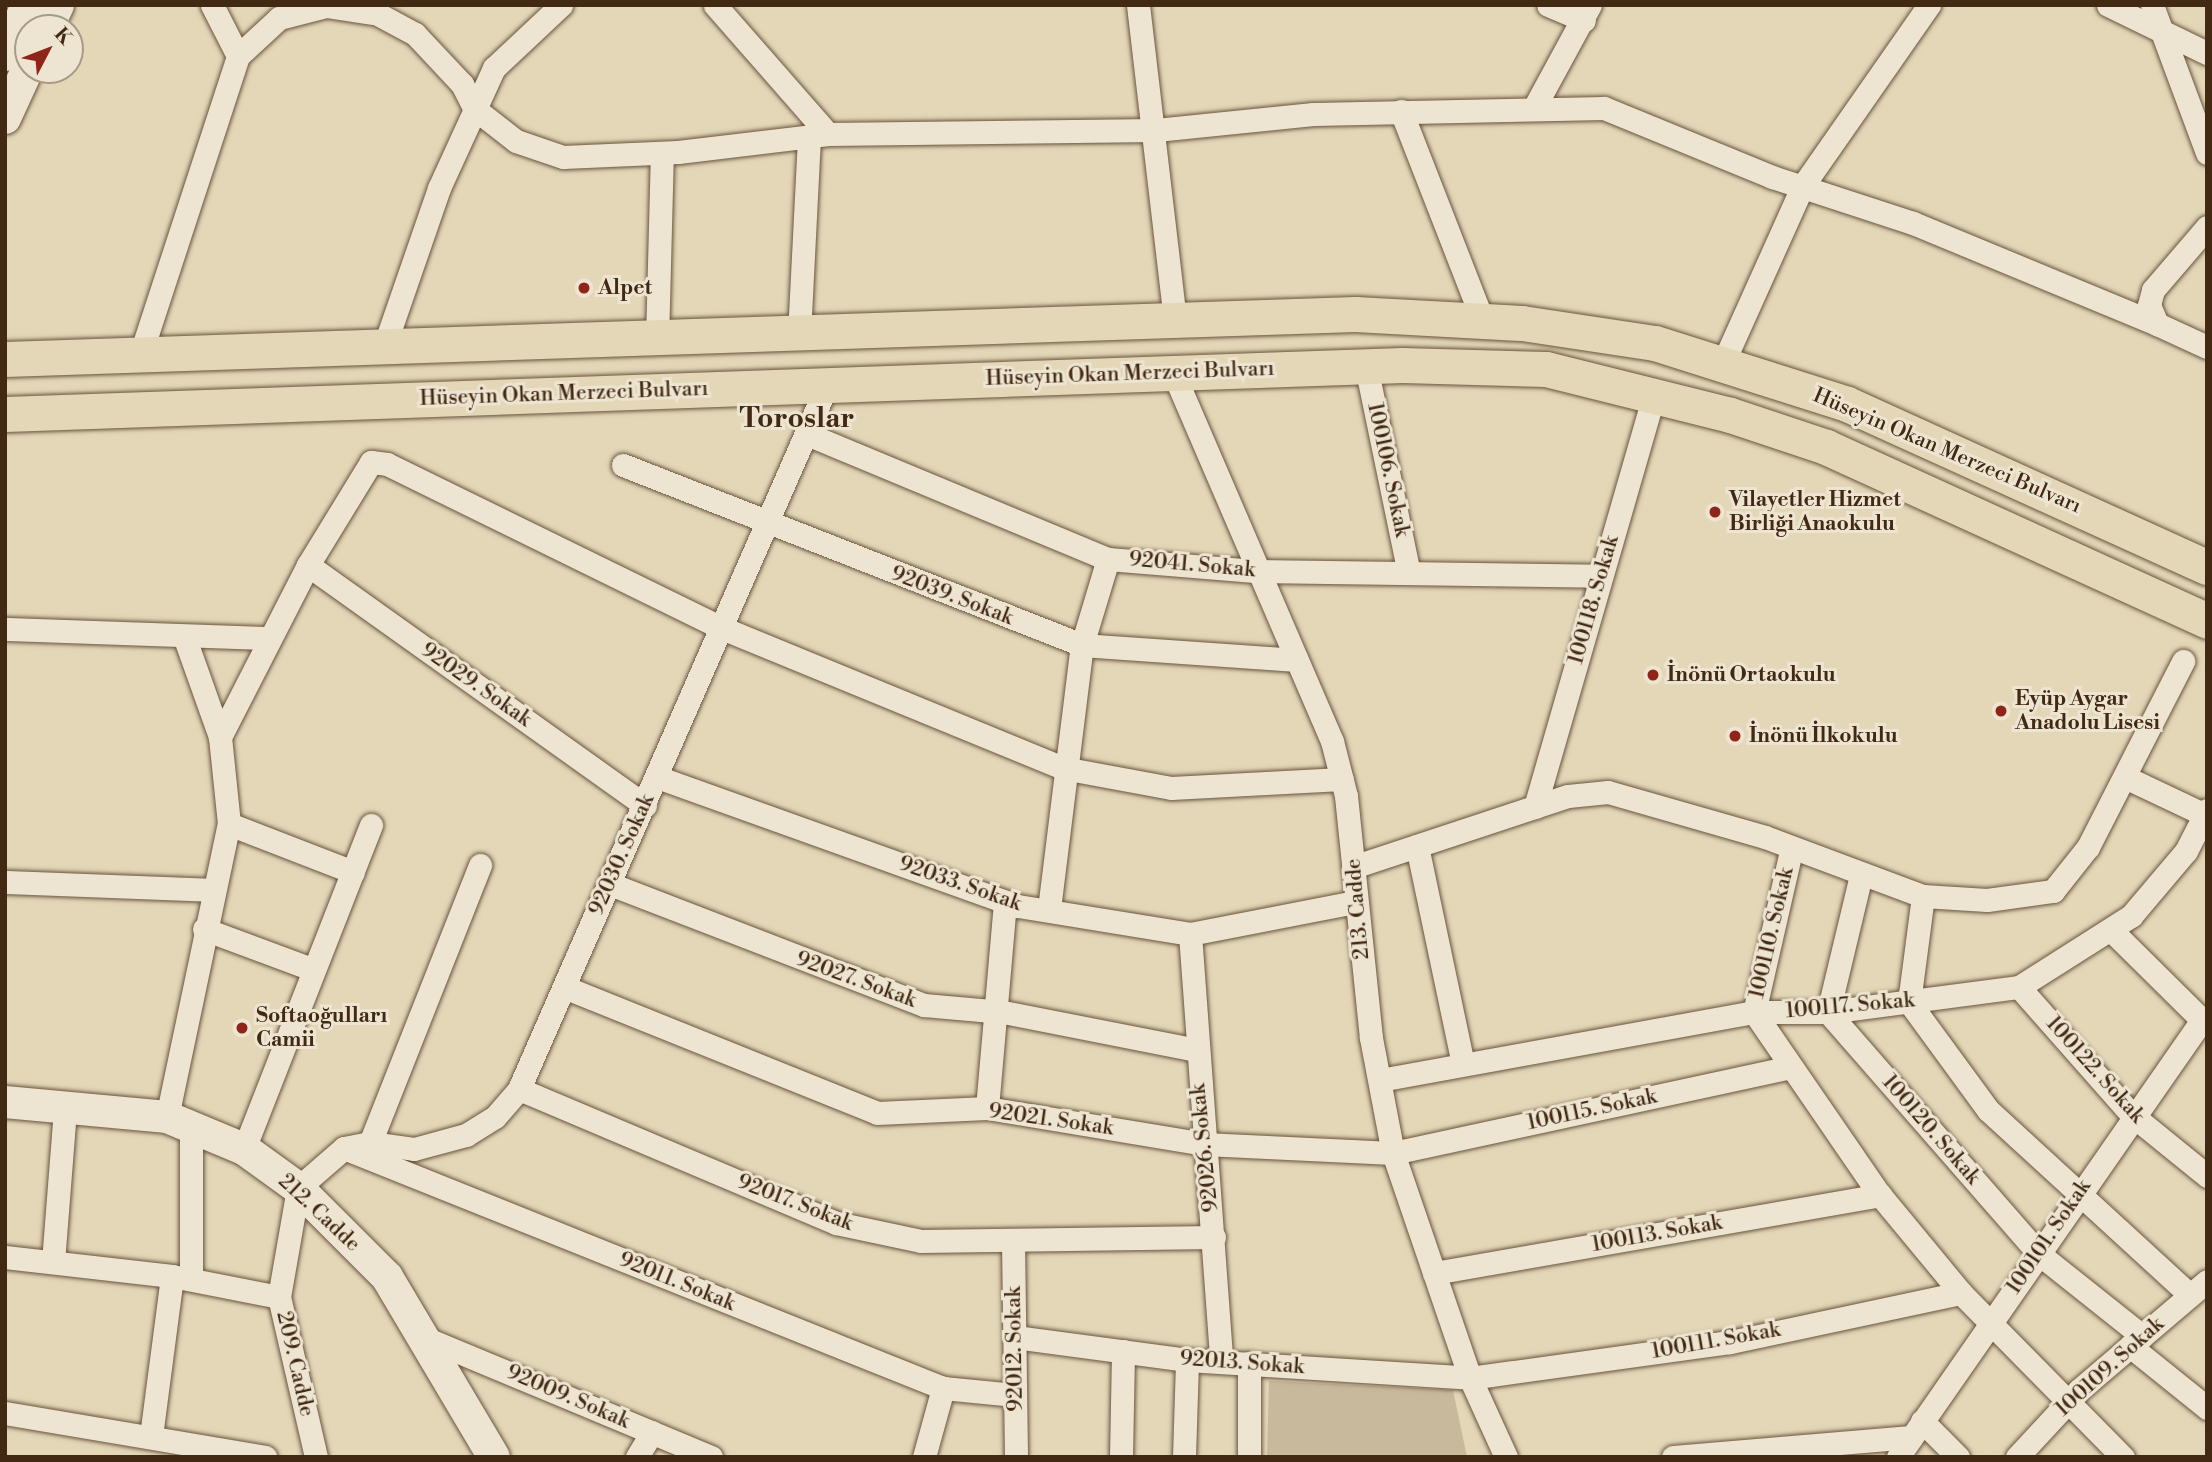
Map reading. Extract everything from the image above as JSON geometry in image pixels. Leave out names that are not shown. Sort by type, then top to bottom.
[{"type":"main road","name":"Hüseyin Okan Merzeci Bulvarı","points":[[5,359],[657,341],[1355,314],[1483,321],[1655,343],[1847,404],[2207,567]]},
{"type":"main road","points":[[5,349],[56,359]]},
{"type":"main road","name":"Hüseyin Okan Merzeci Bulvarı","points":[[5,414],[1366,366],[1546,369],[1654,394],[1826,447],[2207,621]]},
{"type":"street","points":[[5,118],[12,52],[27,5]]},
{"type":"street","points":[[212,5],[237,55]]},
{"type":"street","points":[[383,350],[439,188],[494,68],[561,5]]},
{"type":"street","points":[[715,5],[818,135],[799,335]]},
{"type":"street","points":[[1138,5],[1156,130],[1175,320]]},
{"type":"street","points":[[1534,108],[1587,12],[1548,5]]},
{"type":"street","points":[[1723,363],[1802,187],[1930,5]]},
{"type":"street","points":[[2108,5],[2207,53]]},
{"type":"street","points":[[2152,5],[2165,32],[2207,153]]},
{"type":"street","points":[[140,356],[237,55],[279,18],[326,6],[367,9],[415,34],[462,84],[474,109],[516,141],[563,157],[662,153],[818,135],[1156,130],[1401,111],[1604,108],[1802,187],[1913,223],[2207,347]]},
{"type":"street","points":[[1401,111],[1483,321]]},
{"type":"street","points":[[657,341],[662,153]]},
{"type":"street","points":[[2157,324],[2149,305],[2153,290],[2207,227]]},
{"type":"street","name":"100106. Sokak","points":[[1366,366],[1409,573]]},
{"type":"street","name":"213. Cadde","points":[[1173,373],[1255,571],[1297,660],[1342,779],[1355,902],[1393,1153],[1469,1378],[1506,1457]]},
{"type":"street","name":"92030. Sokak","points":[[344,1148],[370,1143],[414,1149],[466,1135],[495,1117],[519,1088],[827,385]]},
{"type":"street","name":"100118. Sokak","points":[[1535,807],[1654,394]]},
{"type":"street","name":"92041. Sokak","points":[[807,434],[1108,559],[1255,571],[1601,576]]},
{"type":"street","points":[[220,737],[268,638],[308,565],[371,462],[387,464],[722,628],[1063,768],[1171,788],[1342,779]]},
{"type":"street","name":"92039. Sokak","points":[[623,465],[767,525],[1082,645],[1297,660]]},
{"type":"street","points":[[1049,909],[1063,768],[1082,645],[1108,559]]},
{"type":"street","name":"92029. Sokak","points":[[308,565],[645,805]]},
{"type":"street","points":[[5,629],[268,638]]},
{"type":"street","points":[[151,1436],[181,1278],[179,1122],[204,929],[211,890],[229,824],[220,737],[184,636]]},
{"type":"street","name":"100110. Sokak","points":[[2123,1457],[1988,1325],[1961,1293],[1880,1195],[1754,1012],[1791,851],[1923,896],[1987,900],[2053,891],[2088,847],[2183,661]]},
{"type":"street","name":"92033. Sokak","points":[[657,777],[1005,902],[1190,934],[1355,902]]},
{"type":"street","points":[[2125,777],[2206,813]]},
{"type":"street","points":[[1353,867],[1535,807],[1608,792],[1765,837],[1791,851]]},
{"type":"street","name":"100117. Sokak","points":[[1380,1080],[1754,1012],[1828,1012],[2020,987],[2113,932],[2186,851],[2206,813]]},
{"type":"street","points":[[229,824],[353,872]]},
{"type":"street","points":[[244,1149],[371,825]]},
{"type":"street","points":[[1417,846],[1463,1064]]},
{"type":"street","points":[[370,1143],[480,865]]},
{"type":"street","points":[[1828,1012],[1861,875]]},
{"type":"street","points":[[5,882],[211,890]]},
{"type":"street","name":"92027. Sokak","points":[[610,884],[924,1005],[995,1012],[1196,1050]]},
{"type":"street","points":[[1923,896],[1909,1002],[1988,1110],[2077,1196],[2199,1288]]},
{"type":"street","points":[[987,1108],[1005,902]]},
{"type":"street","points":[[204,929],[314,970]]},
{"type":"street","name":"100101. Sokak","points":[[1898,1457],[2132,1115],[2202,1020],[2113,932]]},
{"type":"street","name":"92026. Sokak","points":[[1190,934],[1196,1050],[1214,1237],[1221,1361]]},
{"type":"street","name":"92021. Sokak","points":[[564,987],[877,1113],[987,1108],[1205,1143],[1393,1153]]},
{"type":"street","name":"100122. Sokak","points":[[2020,987],[2132,1115],[2207,1176]]},
{"type":"street","name":"100120. Sokak","points":[[1828,1012],[2039,1254],[2207,1408]]},
{"type":"street","name":"100115. Sokak","points":[[1393,1153],[1790,1067]]},
{"type":"street","name":"92017. Sokak","points":[[519,1088],[836,1223],[921,1241],[1214,1237]]},
{"type":"street","name":"212. Cadde","points":[[5,1102],[179,1122],[244,1149],[298,1188],[387,1277],[494,1457]]},
{"type":"street","points":[[52,1262],[65,1110]]},
{"type":"street","points":[[298,1188],[344,1148]]},
{"type":"street","name":"92011. Sokak","points":[[344,1148],[943,1388],[1015,1395]]},
{"type":"street","name":"209. Cadde","points":[[298,1188],[279,1297],[316,1457]]},
{"type":"street","name":"100113. Sokak","points":[[1434,1273],[1880,1195]]},
{"type":"street","name":"92012. Sokak","points":[[1013,1241],[1016,1457]]},
{"type":"street","points":[[5,1257],[181,1278],[279,1297]]},
{"type":"street","name":"100109. Sokak","points":[[2017,1457],[2068,1401],[2199,1288]]},
{"type":"street","name":"100111. Sokak","points":[[1469,1378],[1730,1342],[1961,1293]]},
{"type":"street","name":"92013. Sokak","points":[[1015,1337],[1187,1360],[1469,1378]]},
{"type":"street","name":"92009. Sokak","points":[[425,1338],[711,1457]]},
{"type":"street","points":[[1121,1457],[1124,1351]]},
{"type":"street","points":[[1184,1457],[1187,1360]]},
{"type":"street","points":[[1249,1363],[1249,1457]]},
{"type":"street","points":[[924,1457],[943,1388]]},
{"type":"street","points":[[5,1413],[265,1457]]},
{"type":"street","points":[[1673,1457],[1917,1429],[1958,1457]]},
{"type":"street","points":[[638,1457],[652,1432]]},
{"type":"shaded area","points":[[1269,1381],[1453,1390],[1467,1457],[1267,1457]]},
{"type":"place","name":"Alpet","points":[[584,288]]},
{"type":"place","name":"Vilayetler Hizmet Birliği Anaokulu","points":[[1715,512]]},
{"type":"place","name":"İnönü Ortaokulu","points":[[1653,675]]},
{"type":"place","name":"Eyüp Aygar Anadolu Lisesi","points":[[2001,711]]},
{"type":"place","name":"İnönü İlkokulu","points":[[1735,736]]},
{"type":"place","name":"Softaoğulları Camii","points":[[242,1028]]},
{"type":"district","name":"Toroslar","points":[[797,419]]}]
